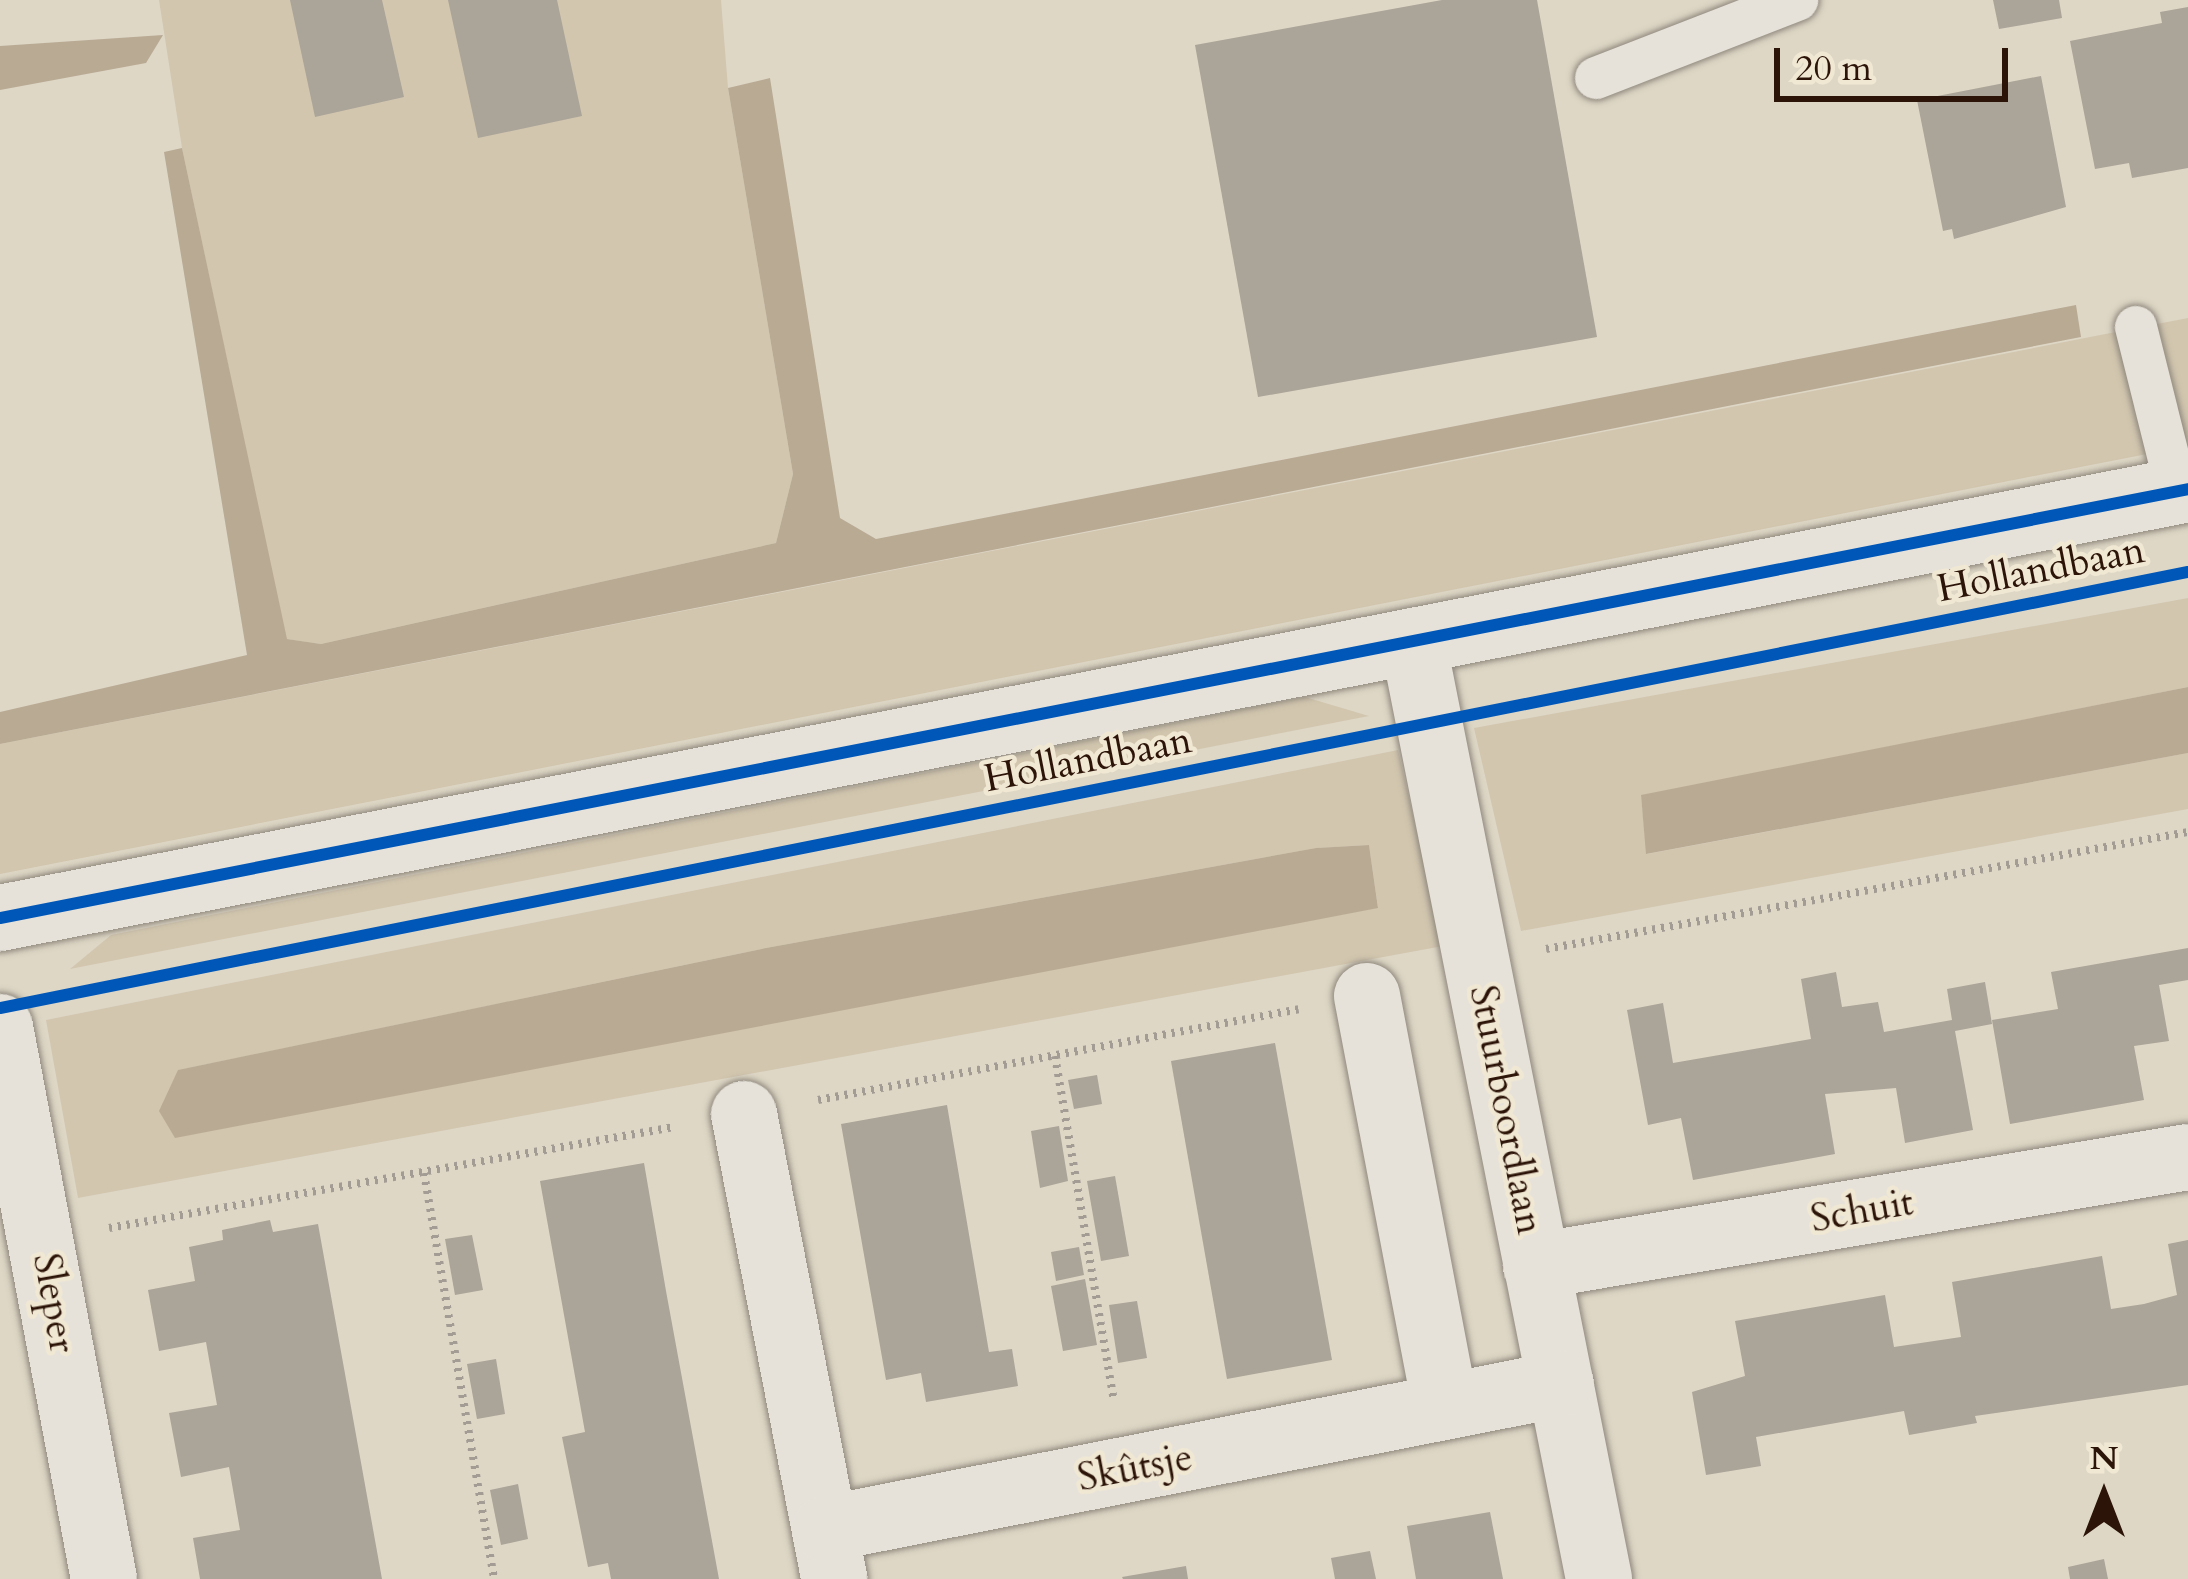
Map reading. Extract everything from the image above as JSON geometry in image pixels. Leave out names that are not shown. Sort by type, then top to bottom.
[{"type":"street","name":"Hollandbaan","points":[[0,918],[2182,490]]},
{"type":"street","name":"Stuurboordlaan","points":[[1413,641],[1599,1579]]},
{"type":"street","points":[[1367,995],[1444,1406]]},
{"type":"street","name":"Sleper","points":[[0,1027],[104,1579]]},
{"type":"street","name":"Skûtsje","points":[[744,1114],[830,1554],[1125,1470],[1561,1384]]},
{"type":"street","name":"Schuit","points":[[1536,1266],[2188,1157]]},
{"type":"lane","points":[[1596,78],[1797,0]]},
{"type":"lane","points":[[2136,327],[2182,490]]},
{"type":"path","points":[[1477,962],[2188,832]]},
{"type":"path","points":[[43,1240],[744,1114],[1367,995]]},
{"type":"path","points":[[1055,1056],[1125,1470]]},
{"type":"path","points":[[424,1173],[494,1579]]},
{"type":"shaded area","points":[[159,0],[721,0],[728,88],[793,474],[776,543],[321,644],[286,639],[182,148]]},
{"type":"shaded area","points":[[163,35],[146,63],[0,90],[0,46]]},
{"type":"shaded area","points":[[770,78],[840,518],[876,539],[2076,305],[2081,337],[0,744],[0,712],[247,655],[164,152],[182,148],[287,639],[321,644],[776,543],[793,474],[728,88]]},
{"type":"shaded area","points":[[2188,318],[2188,446],[0,874],[0,744]]},
{"type":"shaded area","points":[[2188,598],[2188,687],[1641,796],[1647,854],[2188,753],[2188,809],[1521,931],[1474,728]]},
{"type":"shaded area","points":[[2188,687],[2188,753],[1646,854],[1641,795]]},
{"type":"shaded area","points":[[1305,697],[1369,716],[70,969],[111,935]]},
{"type":"shaded area","points":[[1398,750],[1443,946],[78,1198],[46,1020]],"holes":[[[1369,845],[1378,907],[179,1070],[766,948],[1316,848]]]},
{"type":"shaded area","points":[[1369,845],[1378,908],[175,1138],[159,1111],[178,1070],[766,948],[1316,848]]},
{"type":"building","points":[[290,0],[382,0],[404,97],[315,117]]},
{"type":"building","points":[[448,0],[557,0],[582,116],[478,138]]},
{"type":"building","points":[[1442,0],[1537,0],[1597,337],[1258,397],[1195,45]]},
{"type":"building","points":[[1993,0],[2059,0],[2062,18],[1999,29]]},
{"type":"building","points":[[2188,7],[2188,168],[2132,178],[2129,163],[2095,169],[2070,41],[2162,23],[2160,12]]},
{"type":"building","points":[[2041,76],[2066,207],[1954,239],[1952,229],[1943,231],[1917,100]]},
{"type":"building","points":[[2188,948],[2188,980],[2159,985],[2169,1041],[2134,1046],[2144,1100],[2010,1124],[1992,1020],[2058,1009],[2051,972]]},
{"type":"building","points":[[1836,972],[1842,1007],[1878,1002],[1884,1032],[1952,1020],[1947,989],[1985,982],[1992,1024],[1955,1031],[1973,1130],[1905,1143],[1896,1088],[1825,1094],[1835,1154],[1693,1180],[1681,1118],[1648,1125],[1627,1010],[1663,1003],[1673,1063],[1811,1039],[1801,979]]},
{"type":"building","points":[[1275,1043],[1332,1360],[1227,1379],[1171,1061]]},
{"type":"building","points":[[1097,1075],[1102,1104],[1074,1109],[1068,1080]]},
{"type":"building","points":[[947,1105],[989,1352],[1012,1349],[1018,1386],[926,1402],[921,1373],[886,1380],[841,1124]]},
{"type":"building","points":[[1059,1126],[1068,1181],[1040,1188],[1031,1131]]},
{"type":"building","points":[[644,1163],[719,1579],[611,1579],[608,1563],[588,1567],[562,1437],[585,1432],[540,1181]]},
{"type":"building","points":[[1115,1176],[1129,1256],[1101,1261],[1087,1181]]},
{"type":"building","points":[[270,1220],[273,1232],[318,1224],[382,1579],[200,1579],[193,1538],[240,1530],[229,1467],[181,1477],[169,1413],[217,1405],[206,1342],[159,1351],[148,1290],[195,1281],[189,1247],[223,1240],[222,1230]]},
{"type":"building","points":[[472,1235],[483,1290],[455,1295],[445,1239]]},
{"type":"building","points":[[2188,1240],[2188,1385],[1975,1416],[1977,1423],[1909,1435],[1904,1411],[1756,1437],[1761,1466],[1706,1475],[1692,1392],[1745,1376],[1735,1321],[1885,1295],[1894,1347],[1961,1337],[1952,1282],[2102,1256],[2111,1309],[2144,1304],[2177,1295],[2168,1244]]},
{"type":"building","points":[[1079,1247],[1084,1275],[1056,1281],[1051,1252]]},
{"type":"building","points":[[1085,1279],[1097,1345],[1063,1351],[1051,1286]]},
{"type":"building","points":[[1137,1301],[1147,1358],[1118,1363],[1109,1305]]},
{"type":"building","points":[[496,1359],[505,1414],[477,1419],[467,1364]]},
{"type":"building","points":[[518,1484],[528,1539],[501,1545],[490,1490]]},
{"type":"building","points":[[1490,1512],[1503,1579],[1416,1579],[1407,1526]]},
{"type":"building","points":[[1370,1551],[1376,1579],[1335,1579],[1331,1558]]},
{"type":"building","points":[[2104,1559],[2108,1579],[2070,1579],[2068,1567]]},
{"type":"building","points":[[1186,1566],[1188,1579],[1122,1577]]},
{"type":"cycle path","points":[[0,918],[2188,489]]},
{"type":"cycle path","points":[[0,1008],[2188,572]]}]
